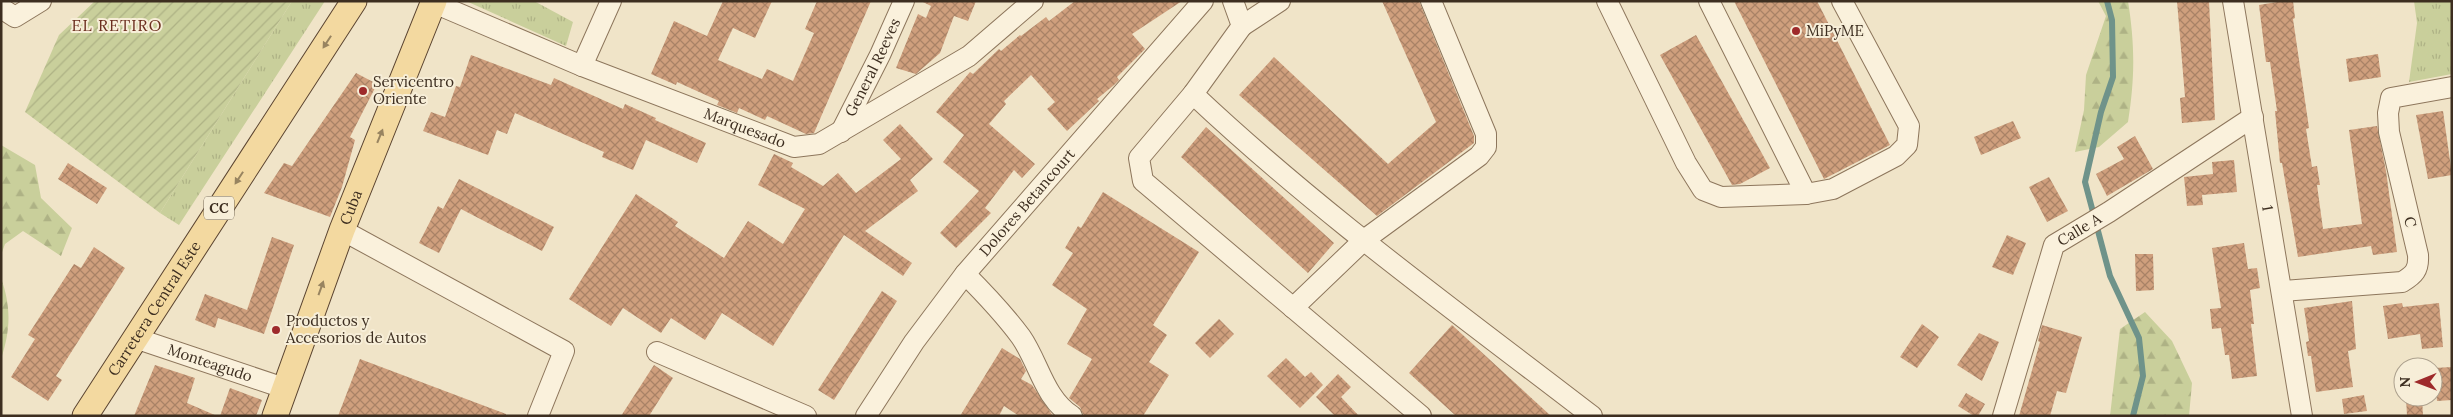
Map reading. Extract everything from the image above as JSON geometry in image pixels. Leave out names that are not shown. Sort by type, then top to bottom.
[{"type":"main road","name":"Carretera Central Este","points":[[85,416],[354,1]]},
{"type":"main road","name":"Cuba","points":[[275,416],[342,230],[434,2]]},
{"type":"street","points":[[1,8],[15,17],[42,1]]},
{"type":"street","points":[[582,66],[612,1]]},
{"type":"street","name":"General Reeves","points":[[841,132],[880,55],[904,1]]},
{"type":"street","name":"Marquesado","points":[[434,2],[582,66],[794,147],[819,144],[969,56],[1033,1]]},
{"type":"street","name":"Dolores Betancourt","points":[[866,416],[914,342],[965,274],[1203,1]]},
{"type":"street","points":[[1233,1],[1242,26]]},
{"type":"street","points":[[1280,1],[1242,26],[1193,94],[1139,158],[1143,181],[1421,416]]},
{"type":"street","points":[[1293,308],[1364,240],[1478,156],[1486,147],[1486,134],[1431,1]]},
{"type":"street","points":[[1606,1],[1686,163],[1703,190],[1721,198],[1806,194],[1833,189],[1896,156],[1907,145],[1909,126],[1842,1]]},
{"type":"street","points":[[1709,1],[1806,194]]},
{"type":"street","name":"1","points":[[2233,1],[2283,291],[2302,416]]},
{"type":"street","name":"C","points":[[2283,291],[2402,282],[2414,275],[2419,265],[2418,255],[2389,132],[2388,113],[2391,98],[2452,87]]},
{"type":"street","points":[[1193,94],[1231,130],[1364,240],[1592,416]]},
{"type":"street","name":"Calle A","points":[[2003,416],[2054,245],[2109,212],[2253,117]]},
{"type":"street","points":[[342,230],[564,351],[538,416]]},
{"type":"street","points":[[965,274],[994,303],[1020,336],[1033,356],[1052,398],[1061,409],[1072,416]]},
{"type":"street","name":"Monteagudo","points":[[135,338],[284,388]]},
{"type":"street","points":[[657,352],[806,416]]},
{"type":"green space","points":[[95,1],[292,1],[160,213],[25,112],[59,35]]},
{"type":"green space","points":[[292,1],[325,1],[179,225],[160,213]]},
{"type":"green space","points":[[466,1],[534,1],[573,22],[566,46]]},
{"type":"green space","points":[[2098,1],[2128,1],[2133,62],[2128,122],[2099,147],[2075,152],[2084,110],[2086,75],[2106,16]]},
{"type":"green space","points":[[2414,1],[2452,1],[2452,74],[2409,82],[2417,23]]},
{"type":"green space","points":[[1,145],[35,165],[41,198],[72,228],[61,256],[23,231],[5,244],[1,255]]},
{"type":"green space","points":[[1,278],[7,298],[8,328],[1,359]]},
{"type":"green space","points":[[2145,312],[2172,341],[2192,383],[2189,416],[2110,416],[2120,329]]},
{"type":"building","points":[[723,1],[772,1],[755,38],[733,28],[718,60],[762,79],[767,69],[793,81],[814,33],[805,29],[817,1],[871,1],[814,133],[806,134],[767,116],[765,120],[739,108],[737,113],[717,105],[719,101],[677,82],[676,85],[651,74],[674,21],[707,36]]},
{"type":"building","points":[[921,1],[976,1],[968,21],[954,16],[940,53],[916,74],[896,68],[918,14],[926,18],[931,6]]},
{"type":"building","points":[[1075,1],[1182,1],[1132,34],[1145,49],[1117,77],[1119,80],[1097,99],[1099,101],[1067,131],[1047,109],[1055,102],[1031,75],[1004,101],[1006,104],[989,124],[1035,164],[1022,178],[1014,170],[985,208],[991,213],[956,248],[940,233],[979,191],[943,162],[964,135],[936,112],[970,72],[973,74],[999,49],[1001,51],[1046,17],[1049,21]]},
{"type":"building","points":[[1382,1],[1419,1],[1474,136],[1474,143],[1377,216],[1239,95],[1274,57],[1388,164],[1436,122]]},
{"type":"building","points":[[1734,1],[1817,1],[1890,145],[1824,179]]},
{"type":"building","points":[[2177,1],[2209,1],[2215,120],[2182,123],[2180,98],[2185,97]]},
{"type":"building","points":[[2293,1],[2295,18],[2293,19],[2309,128],[2306,129],[2312,167],[2317,166],[2320,185],[2317,185],[2323,229],[2362,224],[2349,130],[2377,126],[2386,171],[2397,252],[2373,255],[2371,246],[2298,257],[2282,163],[2280,163],[2275,111],[2277,111],[2270,62],[2266,62],[2259,5]]},
{"type":"building","points":[[1696,35],[1770,168],[1740,184],[1732,185],[1660,55]]},
{"type":"building","points":[[2378,54],[2381,77],[2349,82],[2346,59]]},
{"type":"building","points":[[471,55],[551,85],[554,78],[623,109],[625,104],[706,143],[697,163],[646,140],[633,170],[602,157],[604,152],[515,113],[507,134],[497,130],[488,155],[423,131],[431,112],[445,117],[456,86],[460,87]]},
{"type":"building","points":[[356,73],[377,84],[350,137],[355,140],[342,187],[330,217],[264,193],[284,163],[292,166]]},
{"type":"building","points":[[2443,111],[2452,175],[2428,179],[2416,115]]},
{"type":"building","points":[[2013,121],[2021,138],[1981,155],[1974,137]]},
{"type":"building","points":[[900,124],[933,159],[910,180],[918,191],[865,231],[912,263],[903,276],[844,235],[773,346],[722,313],[705,340],[671,318],[661,333],[623,308],[611,326],[569,299],[636,194],[678,222],[675,226],[724,258],[748,221],[783,244],[805,209],[758,185],[774,154],[793,163],[791,167],[823,186],[838,173],[856,193],[901,159],[883,140]]},
{"type":"building","points":[[1206,127],[1334,243],[1308,273],[1181,157]]},
{"type":"building","points":[[2135,136],[2153,169],[2107,196],[2096,174],[2124,159],[2117,147]]},
{"type":"building","points":[[2234,160],[2237,192],[2202,195],[2203,205],[2187,206],[2184,177],[2213,174],[2212,162]]},
{"type":"building","points":[[68,163],[107,188],[97,204],[58,179]]},
{"type":"building","points":[[2049,177],[2068,211],[2047,222],[2029,187]]},
{"type":"building","points":[[459,179],[554,227],[542,251],[461,209],[439,253],[419,243],[438,206],[443,209]]},
{"type":"building","points":[[1103,192],[1199,252],[1153,325],[1167,335],[1149,362],[1169,375],[1143,416],[1084,416],[1080,407],[1069,398],[1092,359],[1067,344],[1087,309],[1052,285],[1073,253],[1065,248],[1078,226],[1081,228]]},
{"type":"building","points":[[2007,235],[2026,243],[2013,275],[1992,267]]},
{"type":"building","points":[[272,237],[294,245],[264,334],[218,318],[215,328],[195,320],[205,294],[247,310]]},
{"type":"building","points":[[2244,243],[2248,269],[2257,268],[2260,288],[2250,290],[2254,324],[2251,324],[2257,376],[2232,379],[2229,355],[2225,355],[2221,328],[2212,329],[2210,309],[2221,308],[2212,248]]},
{"type":"building","points":[[94,247],[125,268],[56,376],[62,380],[48,401],[11,377],[35,339],[28,335],[74,264],[81,268]]},
{"type":"building","points":[[2135,254],[2153,254],[2154,290],[2136,291]]},
{"type":"building","points":[[882,291],[897,301],[834,400],[818,390]]},
{"type":"building","points":[[2352,301],[2356,349],[2348,351],[2353,387],[2316,392],[2311,356],[2308,356],[2306,342],[2309,341],[2304,308]]},
{"type":"building","points":[[2402,303],[2403,307],[2439,303],[2443,347],[2422,349],[2420,334],[2388,339],[2383,306]]},
{"type":"building","points":[[1219,319],[1234,334],[1210,358],[1195,343]]},
{"type":"building","points":[[1922,324],[1939,337],[1917,368],[1900,357]]},
{"type":"building","points":[[1452,325],[1551,416],[1456,416],[1409,373]]},
{"type":"building","points":[[2042,325],[2082,337],[2066,393],[2057,391],[2050,416],[2019,416],[2040,342],[2038,341]]},
{"type":"building","points":[[1979,333],[1999,342],[1982,381],[1957,365]]},
{"type":"building","points":[[1002,348],[1020,359],[1026,371],[1021,379],[1032,385],[1053,416],[1019,416],[1004,406],[999,416],[960,416]]},
{"type":"building","points":[[1286,358],[1305,377],[1311,372],[1323,385],[1300,408],[1267,376]]},
{"type":"building","points":[[360,359],[506,414],[506,416],[338,416]]},
{"type":"building","points":[[155,365],[195,378],[187,403],[217,416],[134,416]]},
{"type":"building","points":[[654,365],[673,378],[649,416],[621,416]]},
{"type":"building","points":[[2452,367],[2452,400],[2443,401],[2443,368]]},
{"type":"building","points":[[1338,374],[1351,387],[1341,397],[1359,416],[1335,416],[1316,397]]},
{"type":"building","points":[[230,388],[262,400],[256,416],[220,416]]},
{"type":"building","points":[[1966,393],[1985,404],[1978,416],[1974,416],[1958,406]]},
{"type":"building","points":[[2364,395],[2367,411],[2344,414],[2342,399]]},
{"type":"building","points":[[2407,407],[2423,407],[2423,416],[2407,416]]},
{"type":"waterway","points":[[2107,1],[2112,20],[2113,77],[2101,112],[2085,182],[2110,276],[2139,338],[2143,376],[2133,416]]},
{"type":"place","name":"MiPyME","points":[[1796,31]]},
{"type":"place","name":"Servicentro Oriente","points":[[363,91]]},
{"type":"place","name":"Productos y Accesorios de Autos","points":[[276,330]]},
{"type":"district","name":"EL RETIRO","points":[[117,25]]}]
